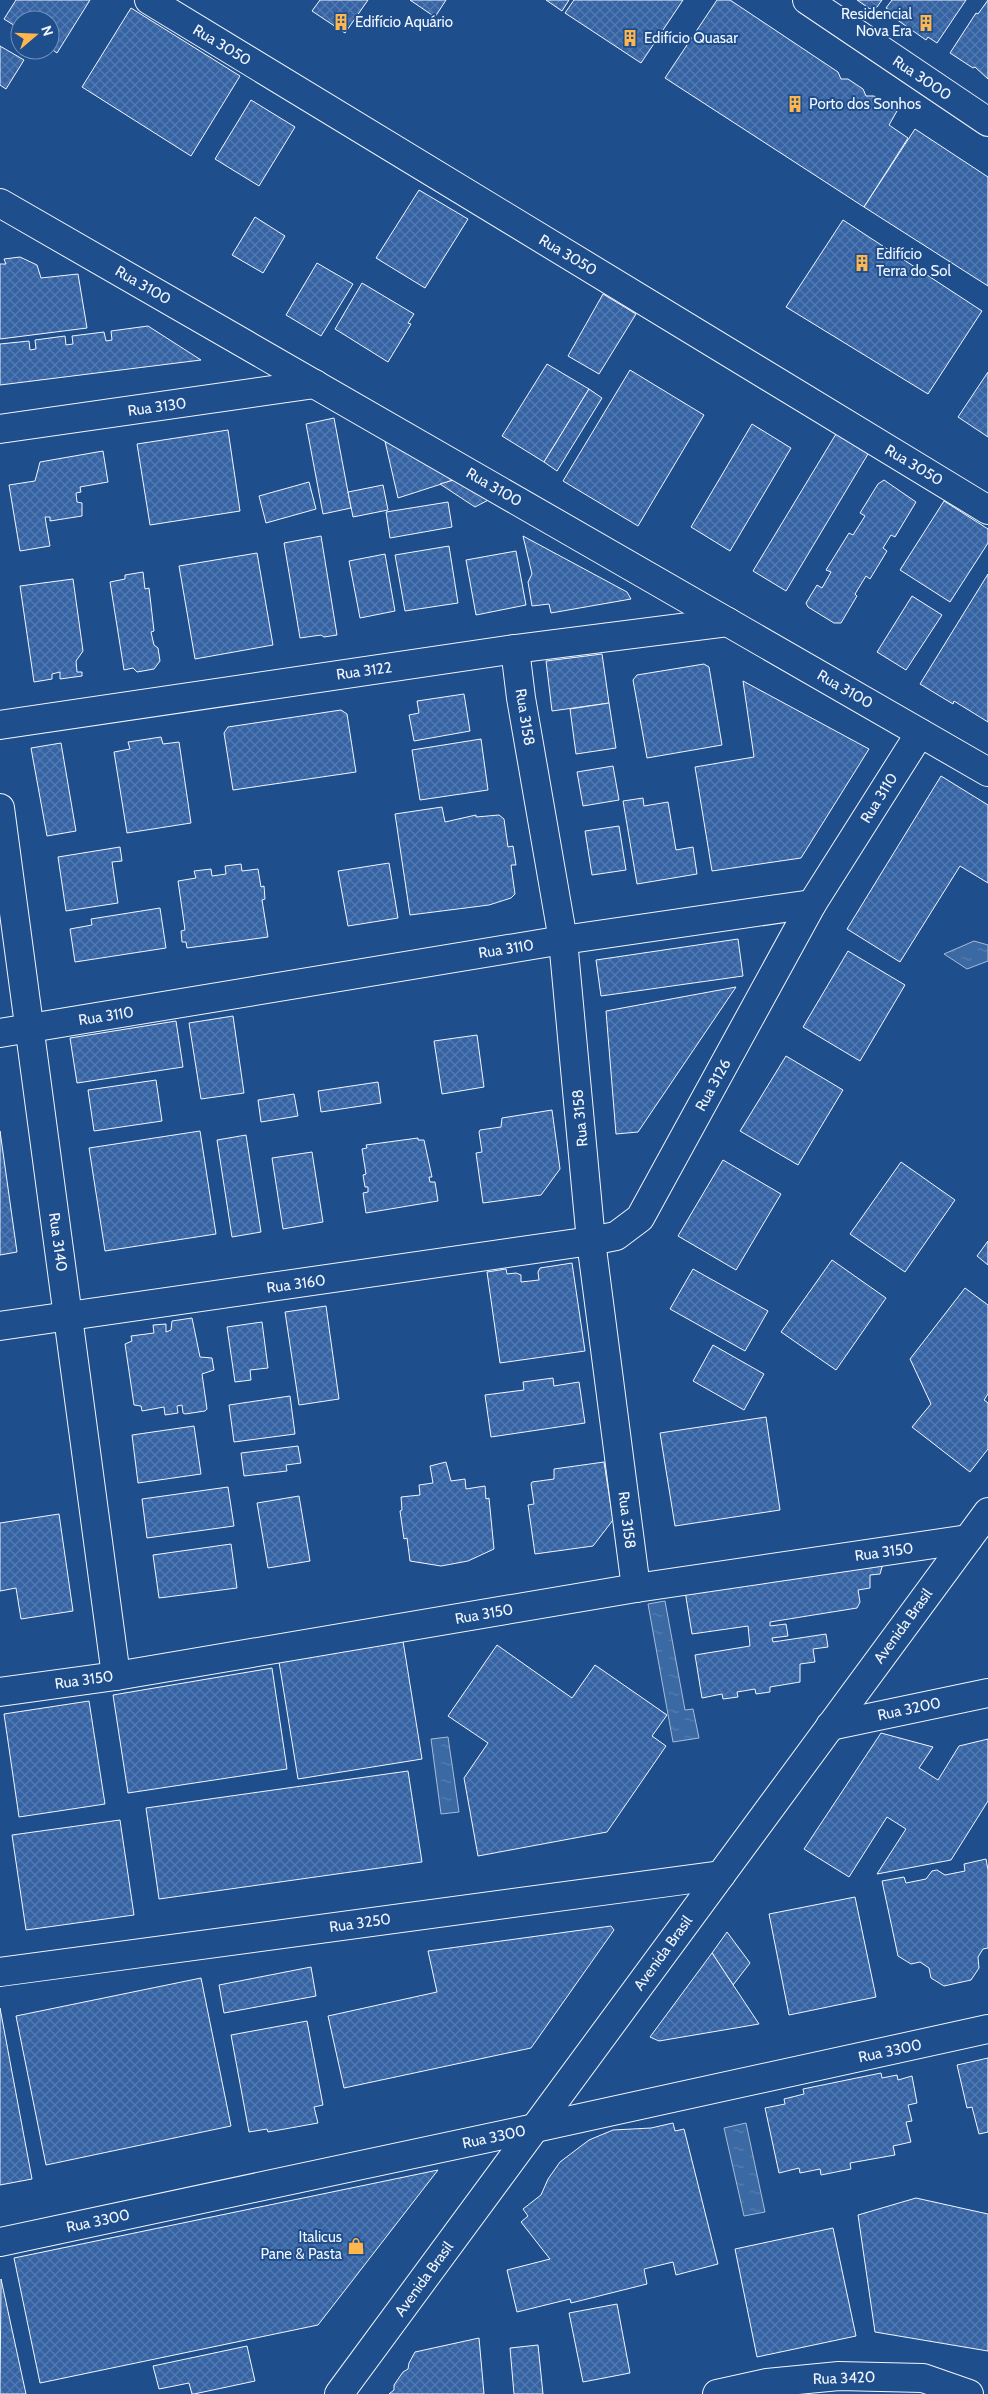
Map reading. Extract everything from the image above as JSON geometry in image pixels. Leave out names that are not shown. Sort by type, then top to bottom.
[{"type":"street","name":"Rua 3050","points":[[149,0],[988,510]]},
{"type":"street","name":"Rua 3000","points":[[807,0],[988,122]]},
{"type":"street","name":"Rua 3100","points":[[0,203],[988,772]]},
{"type":"street","name":"Rua 3130","points":[[0,429],[315,384]]},
{"type":"street","name":"Rua 3122","points":[[0,724],[515,649],[728,622]]},
{"type":"street","name":"Rua 3158","points":[[515,649],[521,698],[563,940],[591,1241],[636,1588]]},
{"type":"street","name":"Rua 3110","points":[[0,1033],[563,940],[812,904],[920,733]]},
{"type":"street","name":"Rua 3140","points":[[0,808],[116,1676]]},
{"type":"street","name":"Rua 3126","points":[[591,1241],[616,1236],[640,1218],[812,904]]},
{"type":"street","name":"Rua 3160","points":[[0,1326],[591,1241]]},
{"type":"street","name":"Avenida Brasil","points":[[339,2394],[988,1512]]},
{"type":"street","name":"Rua 3150","points":[[0,1692],[116,1676],[636,1588],[968,1539]]},
{"type":"street","name":"Rua 3200","points":[[830,1726],[988,1693]]},
{"type":"street","name":"Rua 3250","points":[[0,1972],[721,1874]]},
{"type":"street","name":"Rua 3300","points":[[0,2242],[988,2029]]},
{"type":"street","name":"Rua 3420","points":[[717,2394],[767,2383],[838,2376],[875,2386],[922,2378],[969,2394]]},
{"type":"water","points":[[974,941],[988,945],[988,961],[967,969],[944,954]]},
{"type":"water","points":[[665,1601],[685,1710],[693,1709],[699,1738],[673,1742],[648,1604]]},
{"type":"water","points":[[448,1737],[459,1812],[441,1814],[431,1739]]},
{"type":"water","points":[[746,2123],[765,2212],[744,2216],[724,2128]]},
{"type":"building","points":[[16,0],[90,0],[60,48],[60,10],[10,10],[10,23],[4,19]]},
{"type":"building","name":"Edifício Aquário","points":[[320,0],[368,0],[345,33],[312,11]]},
{"type":"building","points":[[410,0],[446,0],[435,17]]},
{"type":"building","points":[[546,0],[569,0],[562,11]]},
{"type":"building","name":"Edifício Quasar","points":[[574,0],[683,0],[641,63],[565,13]]},
{"type":"building","name":"Porto dos Sonhos","points":[[717,0],[730,0],[838,72],[841,79],[848,79],[863,89],[866,96],[874,96],[897,111],[889,125],[908,138],[864,207],[665,78]]},
{"type":"building","points":[[857,0],[882,0],[877,7],[870,9]]},
{"type":"building","name":"Residencial Nova Era","points":[[892,0],[966,0],[937,43],[928,37],[926,40],[893,17],[895,14],[886,8]]},
{"type":"building","points":[[988,0],[988,79],[975,67],[973,68],[950,53],[976,13],[978,14]]},
{"type":"building","points":[[131,8],[240,76],[191,156],[82,87]]},
{"type":"building","points":[[0,46],[10,52],[10,60],[24,60],[6,89],[0,85]]},
{"type":"building","points":[[251,100],[295,127],[259,186],[215,159]]},
{"type":"building","points":[[915,129],[988,177],[988,286],[864,207]]},
{"type":"building","points":[[419,190],[468,219],[425,288],[376,258]]},
{"type":"building","points":[[255,217],[285,236],[263,273],[232,255]]},
{"type":"building","name":"Edifício Terra do Sol","points":[[843,220],[982,311],[928,394],[786,307]]},
{"type":"building","points":[[20,257],[37,265],[41,278],[78,274],[87,328],[0,339],[0,264],[6,264],[4,259]]},
{"type":"building","points":[[317,263],[353,284],[321,336],[286,315]]},
{"type":"building","points":[[362,283],[414,314],[408,323],[411,324],[388,362],[335,329]]},
{"type":"building","points":[[603,294],[636,314],[599,374],[568,356]]},
{"type":"building","points":[[148,326],[201,360],[0,385],[0,344],[29,341],[30,350],[36,349],[35,340],[65,336],[66,345],[73,344],[72,336],[104,332],[106,341],[112,340],[111,331]]},
{"type":"building","points":[[547,364],[589,389],[544,462],[502,436]]},
{"type":"building","points":[[630,370],[704,415],[638,526],[563,481]]},
{"type":"building","points":[[988,372],[988,437],[958,417]]},
{"type":"building","points":[[589,389],[602,398],[557,471],[544,462]]},
{"type":"building","points":[[334,418],[351,508],[323,514],[306,424]]},
{"type":"building","points":[[752,424],[791,448],[730,551],[691,527]]},
{"type":"building","points":[[839,429],[871,449],[786,591],[753,571]]},
{"type":"building","points":[[228,430],[240,511],[150,525],[137,444]]},
{"type":"building","points":[[384,437],[460,478],[398,498]]},
{"type":"building","points":[[103,451],[108,482],[80,487],[81,492],[76,493],[77,502],[82,503],[82,516],[50,521],[50,517],[45,517],[50,546],[20,551],[9,485],[35,481],[40,462]]},
{"type":"building","points":[[460,478],[494,497],[475,507],[440,484]]},
{"type":"building","points":[[884,480],[916,502],[895,537],[891,535],[883,548],[887,551],[870,579],[866,576],[841,623],[834,623],[808,607],[806,603],[817,585],[822,588],[831,572],[826,570],[849,533],[853,535],[865,516],[860,513],[878,484]]},
{"type":"building","points":[[309,482],[316,509],[266,523],[259,496]]},
{"type":"building","points":[[383,485],[388,510],[353,517],[348,492]]},
{"type":"building","points":[[944,501],[988,529],[988,543],[950,602],[900,570]]},
{"type":"building","points":[[448,502],[452,527],[390,538],[386,512]]},
{"type":"building","points":[[321,536],[337,635],[300,638],[284,543]]},
{"type":"building","points":[[523,536],[627,592],[631,599],[551,613],[549,604],[532,606],[528,582],[532,574]]},
{"type":"building","points":[[449,546],[458,603],[405,611],[395,555]]},
{"type":"building","points":[[516,551],[526,605],[476,615],[466,560]]},
{"type":"building","points":[[257,553],[273,645],[195,659],[179,566]]},
{"type":"building","points":[[385,554],[395,611],[360,618],[349,561]]},
{"type":"building","points":[[143,572],[145,589],[149,588],[154,631],[151,632],[154,645],[158,648],[160,661],[154,669],[137,672],[133,668],[124,670],[110,582],[125,579],[125,575]]},
{"type":"building","points":[[988,574],[988,722],[954,701],[953,704],[920,684]]},
{"type":"building","points":[[73,579],[83,651],[76,661],[77,672],[82,672],[82,676],[60,679],[60,672],[52,674],[52,679],[34,682],[20,586]]},
{"type":"building","points":[[912,596],[942,615],[906,670],[877,652]]},
{"type":"building","points":[[602,654],[609,703],[552,711],[546,661]]},
{"type":"building","points":[[704,664],[709,667],[722,745],[647,758],[633,680],[637,675]]},
{"type":"building","points":[[743,681],[869,749],[801,858],[712,871],[695,767],[754,757]]},
{"type":"building","points":[[464,694],[470,731],[414,741],[409,715],[419,713],[417,701]]},
{"type":"building","points":[[609,703],[616,748],[576,754],[570,709]]},
{"type":"building","points":[[341,710],[347,714],[356,772],[233,790],[224,733],[228,727]]},
{"type":"building","points":[[161,737],[163,744],[179,742],[191,823],[127,833],[114,752],[130,749],[128,742]]},
{"type":"building","points":[[481,739],[488,790],[420,800],[412,750]]},
{"type":"building","points":[[61,743],[76,831],[47,836],[31,748]]},
{"type":"building","points":[[613,766],[619,800],[583,806],[577,772]]},
{"type":"building","points":[[941,776],[988,805],[988,883],[960,866],[900,962],[847,929]]},
{"type":"building","points":[[643,798],[644,806],[668,802],[676,850],[693,847],[697,874],[637,884],[623,801]]},
{"type":"building","points":[[442,807],[445,822],[476,815],[476,817],[499,815],[504,819],[508,847],[513,846],[516,865],[511,865],[515,894],[511,898],[489,905],[410,915],[395,814]]},
{"type":"building","points":[[619,826],[626,870],[592,875],[585,831]]},
{"type":"building","points":[[120,847],[122,861],[112,862],[118,903],[66,911],[58,857]]},
{"type":"building","points":[[389,863],[398,918],[348,926],[338,871]]},
{"type":"building","points":[[241,864],[242,871],[258,869],[261,887],[264,886],[265,899],[262,900],[268,937],[187,948],[186,942],[182,942],[181,931],[185,930],[178,881],[196,878],[194,871],[211,869],[212,876],[226,874],[225,866]]},
{"type":"building","points":[[160,908],[166,948],[75,962],[70,929],[92,925],[91,919]]},
{"type":"building","points":[[738,939],[743,976],[601,996],[596,960]]},
{"type":"building","points":[[848,951],[905,985],[860,1061],[803,1027]]},
{"type":"building","points":[[736,987],[638,1132],[616,1134],[606,1011]]},
{"type":"building","points":[[233,1016],[244,1093],[201,1099],[189,1023]]},
{"type":"building","points":[[176,1021],[183,1067],[77,1083],[70,1038]]},
{"type":"building","points":[[477,1035],[484,1087],[442,1094],[434,1041]]},
{"type":"building","points":[[786,1056],[843,1090],[798,1165],[740,1131]]},
{"type":"building","points":[[156,1080],[162,1121],[94,1131],[88,1090]]},
{"type":"building","points":[[378,1082],[381,1103],[321,1112],[318,1091]]},
{"type":"building","points":[[294,1094],[298,1116],[261,1122],[258,1100]]},
{"type":"building","points":[[552,1110],[560,1169],[541,1195],[483,1203],[476,1153],[482,1152],[480,1130],[501,1127],[502,1118]]},
{"type":"building","points":[[0,1131],[17,1252],[0,1255]]},
{"type":"building","points":[[200,1131],[216,1234],[105,1251],[89,1148]]},
{"type":"building","points":[[246,1135],[261,1232],[232,1237],[217,1140]]},
{"type":"building","points":[[418,1138],[418,1140],[424,1140],[432,1177],[429,1177],[430,1182],[435,1182],[438,1201],[366,1213],[363,1193],[368,1192],[368,1187],[365,1187],[363,1175],[366,1174],[362,1149],[367,1148],[366,1145]]},
{"type":"building","points":[[312,1152],[323,1222],[283,1229],[272,1158]]},
{"type":"building","points":[[723,1160],[781,1194],[736,1270],[678,1236]]},
{"type":"building","points":[[901,1162],[955,1200],[905,1272],[850,1234]]},
{"type":"building","points":[[988,1241],[988,1265],[977,1256]]},
{"type":"building","points":[[832,1260],[886,1298],[836,1370],[781,1332]]},
{"type":"building","points":[[572,1263],[585,1351],[500,1363],[487,1272],[506,1269],[507,1274],[516,1273],[521,1275],[521,1282],[539,1280],[538,1272],[540,1268]]},
{"type":"building","points":[[693,1269],[768,1311],[745,1351],[670,1309]]},
{"type":"building","points":[[965,1288],[988,1305],[988,1394],[984,1400],[988,1403],[988,1449],[970,1472],[912,1427],[931,1404],[910,1359]]},
{"type":"building","points":[[326,1306],[339,1399],[299,1405],[285,1312]]},
{"type":"building","points":[[192,1318],[200,1357],[212,1358],[214,1370],[202,1374],[207,1409],[205,1411],[185,1414],[183,1413],[182,1405],[177,1406],[178,1413],[165,1415],[164,1407],[142,1411],[141,1406],[134,1405],[125,1344],[132,1341],[131,1336],[154,1333],[153,1325],[166,1324],[166,1332],[171,1330],[172,1321]]},
{"type":"building","points":[[262,1322],[268,1368],[250,1370],[251,1380],[235,1382],[227,1327]]},
{"type":"building","points":[[713,1345],[764,1374],[744,1410],[693,1381]]},
{"type":"building","points":[[553,1378],[554,1386],[579,1382],[585,1423],[491,1437],[485,1395],[524,1390],[523,1382]]},
{"type":"building","points":[[290,1396],[295,1434],[234,1442],[229,1405]]},
{"type":"building","points":[[766,1417],[780,1510],[675,1526],[660,1433]]},
{"type":"building","points":[[194,1426],[201,1474],[138,1483],[132,1435]]},
{"type":"building","points":[[298,1446],[301,1463],[286,1465],[287,1471],[244,1476],[241,1453]]},
{"type":"building","points":[[446,1462],[451,1481],[465,1479],[466,1489],[485,1486],[486,1499],[489,1498],[494,1549],[468,1561],[441,1566],[410,1561],[407,1538],[404,1539],[400,1511],[402,1510],[401,1497],[420,1495],[419,1485],[433,1483],[430,1466]]},
{"type":"building","points":[[604,1462],[613,1520],[593,1546],[535,1554],[528,1505],[534,1504],[532,1482],[554,1479],[554,1469]]},
{"type":"building","points":[[228,1487],[234,1526],[147,1538],[142,1499]]},
{"type":"building","points":[[299,1496],[310,1561],[268,1568],[257,1503]]},
{"type":"building","points":[[59,1514],[73,1611],[21,1619],[16,1588],[0,1591],[0,1523]]},
{"type":"building","points":[[231,1544],[237,1588],[159,1598],[153,1555]]},
{"type":"building","points":[[884,1560],[880,1574],[870,1575],[870,1588],[858,1590],[860,1602],[857,1608],[770,1622],[770,1626],[786,1624],[788,1636],[772,1638],[773,1642],[826,1634],[828,1647],[813,1649],[815,1662],[800,1664],[800,1682],[770,1687],[770,1692],[756,1694],[755,1689],[737,1692],[738,1697],[723,1699],[722,1694],[702,1698],[695,1655],[750,1646],[748,1626],[692,1634],[685,1591]]},
{"type":"building","points":[[403,1641],[422,1759],[298,1779],[279,1662]]},
{"type":"building","points":[[497,1645],[572,1698],[595,1665],[667,1715],[652,1736],[666,1746],[607,1832],[478,1856],[464,1778],[488,1743],[448,1716]]},
{"type":"building","points":[[272,1668],[287,1769],[128,1793],[113,1695]]},
{"type":"building","points":[[89,1701],[105,1804],[19,1817],[4,1714]]},
{"type":"building","points":[[881,1733],[933,1747],[919,1768],[938,1780],[959,1746],[988,1739],[988,1801],[951,1860],[877,1874],[906,1829],[887,1817],[849,1877],[804,1849]]},
{"type":"building","points":[[408,1771],[422,1862],[159,1899],[146,1808]]},
{"type":"building","points":[[120,1820],[134,1915],[26,1930],[12,1835]]},
{"type":"building","points":[[986,1859],[988,1870],[988,1948],[983,1949],[978,1957],[979,1968],[971,1980],[944,1986],[931,1978],[929,1968],[920,1962],[911,1964],[898,1956],[882,1881],[904,1877],[906,1883],[926,1879],[932,1871],[937,1870],[945,1875],[965,1871],[964,1864]]},
{"type":"building","points":[[855,1897],[876,1997],[789,2015],[769,1914]]},
{"type":"building","points":[[611,1926],[614,1930],[531,2048],[344,2088],[328,2016],[437,1992],[428,1951]]},
{"type":"building","points":[[727,1932],[750,1963],[733,1985],[712,1953]]},
{"type":"building","points":[[712,1953],[759,2024],[659,2041],[650,2037]]},
{"type":"building","points":[[311,1967],[316,1996],[224,2013],[219,1985]]},
{"type":"building","points":[[201,1978],[231,2126],[46,2165],[16,2016]]},
{"type":"building","points":[[0,2008],[32,2179],[0,2185]]},
{"type":"building","points":[[307,2021],[323,2105],[314,2107],[318,2123],[268,2132],[267,2129],[249,2132],[231,2035]]},
{"type":"building","points":[[988,2058],[988,2132],[979,2134],[972,2107],[967,2108],[957,2065]]},
{"type":"building","points":[[881,2073],[882,2078],[897,2075],[898,2080],[912,2076],[917,2103],[908,2105],[912,2121],[906,2122],[911,2142],[893,2146],[895,2155],[850,2163],[851,2169],[821,2175],[820,2169],[800,2173],[799,2168],[779,2173],[765,2108],[785,2104],[784,2099],[804,2094],[803,2089]]},
{"type":"building","points":[[673,2123],[675,2131],[684,2129],[718,2264],[676,2275],[673,2262],[644,2269],[647,2284],[571,2303],[570,2299],[517,2312],[507,2270],[550,2259],[521,2222],[528,2216],[523,2209],[541,2195],[548,2179],[560,2162],[589,2140],[613,2130],[651,2128]]},
{"type":"building","points":[[438,2170],[318,2325],[40,2383],[14,2258]]},
{"type":"building","points":[[916,2198],[988,2214],[988,2351],[875,2332],[858,2215]]},
{"type":"building","points":[[833,2228],[856,2336],[757,2357],[735,2249]]},
{"type":"building","points":[[1,2279],[26,2394],[0,2394]]},
{"type":"building","points":[[617,2304],[630,2373],[583,2382],[569,2313]]},
{"type":"building","points":[[479,2338],[484,2394],[389,2394],[394,2390],[394,2385],[403,2372],[408,2369],[415,2352]]},
{"type":"building","points":[[538,2345],[543,2394],[514,2394],[510,2348]]},
{"type":"building","points":[[247,2346],[255,2381],[194,2394],[192,2394],[189,2383],[159,2389],[153,2366]]},
{"type":"place","name":"Edifício Aquário","points":[[341,22]]},
{"type":"place","name":"Residencial Nova Era","points":[[926,23]]},
{"type":"place","name":"Edifício Quasar","points":[[630,38]]},
{"type":"place","name":"Porto dos Sonhos","points":[[795,104]]},
{"type":"place","name":"Edifício Terra do Sol","points":[[862,263]]},
{"type":"place","name":"Italicus Pane & Pasta","points":[[356,2246]]}]
